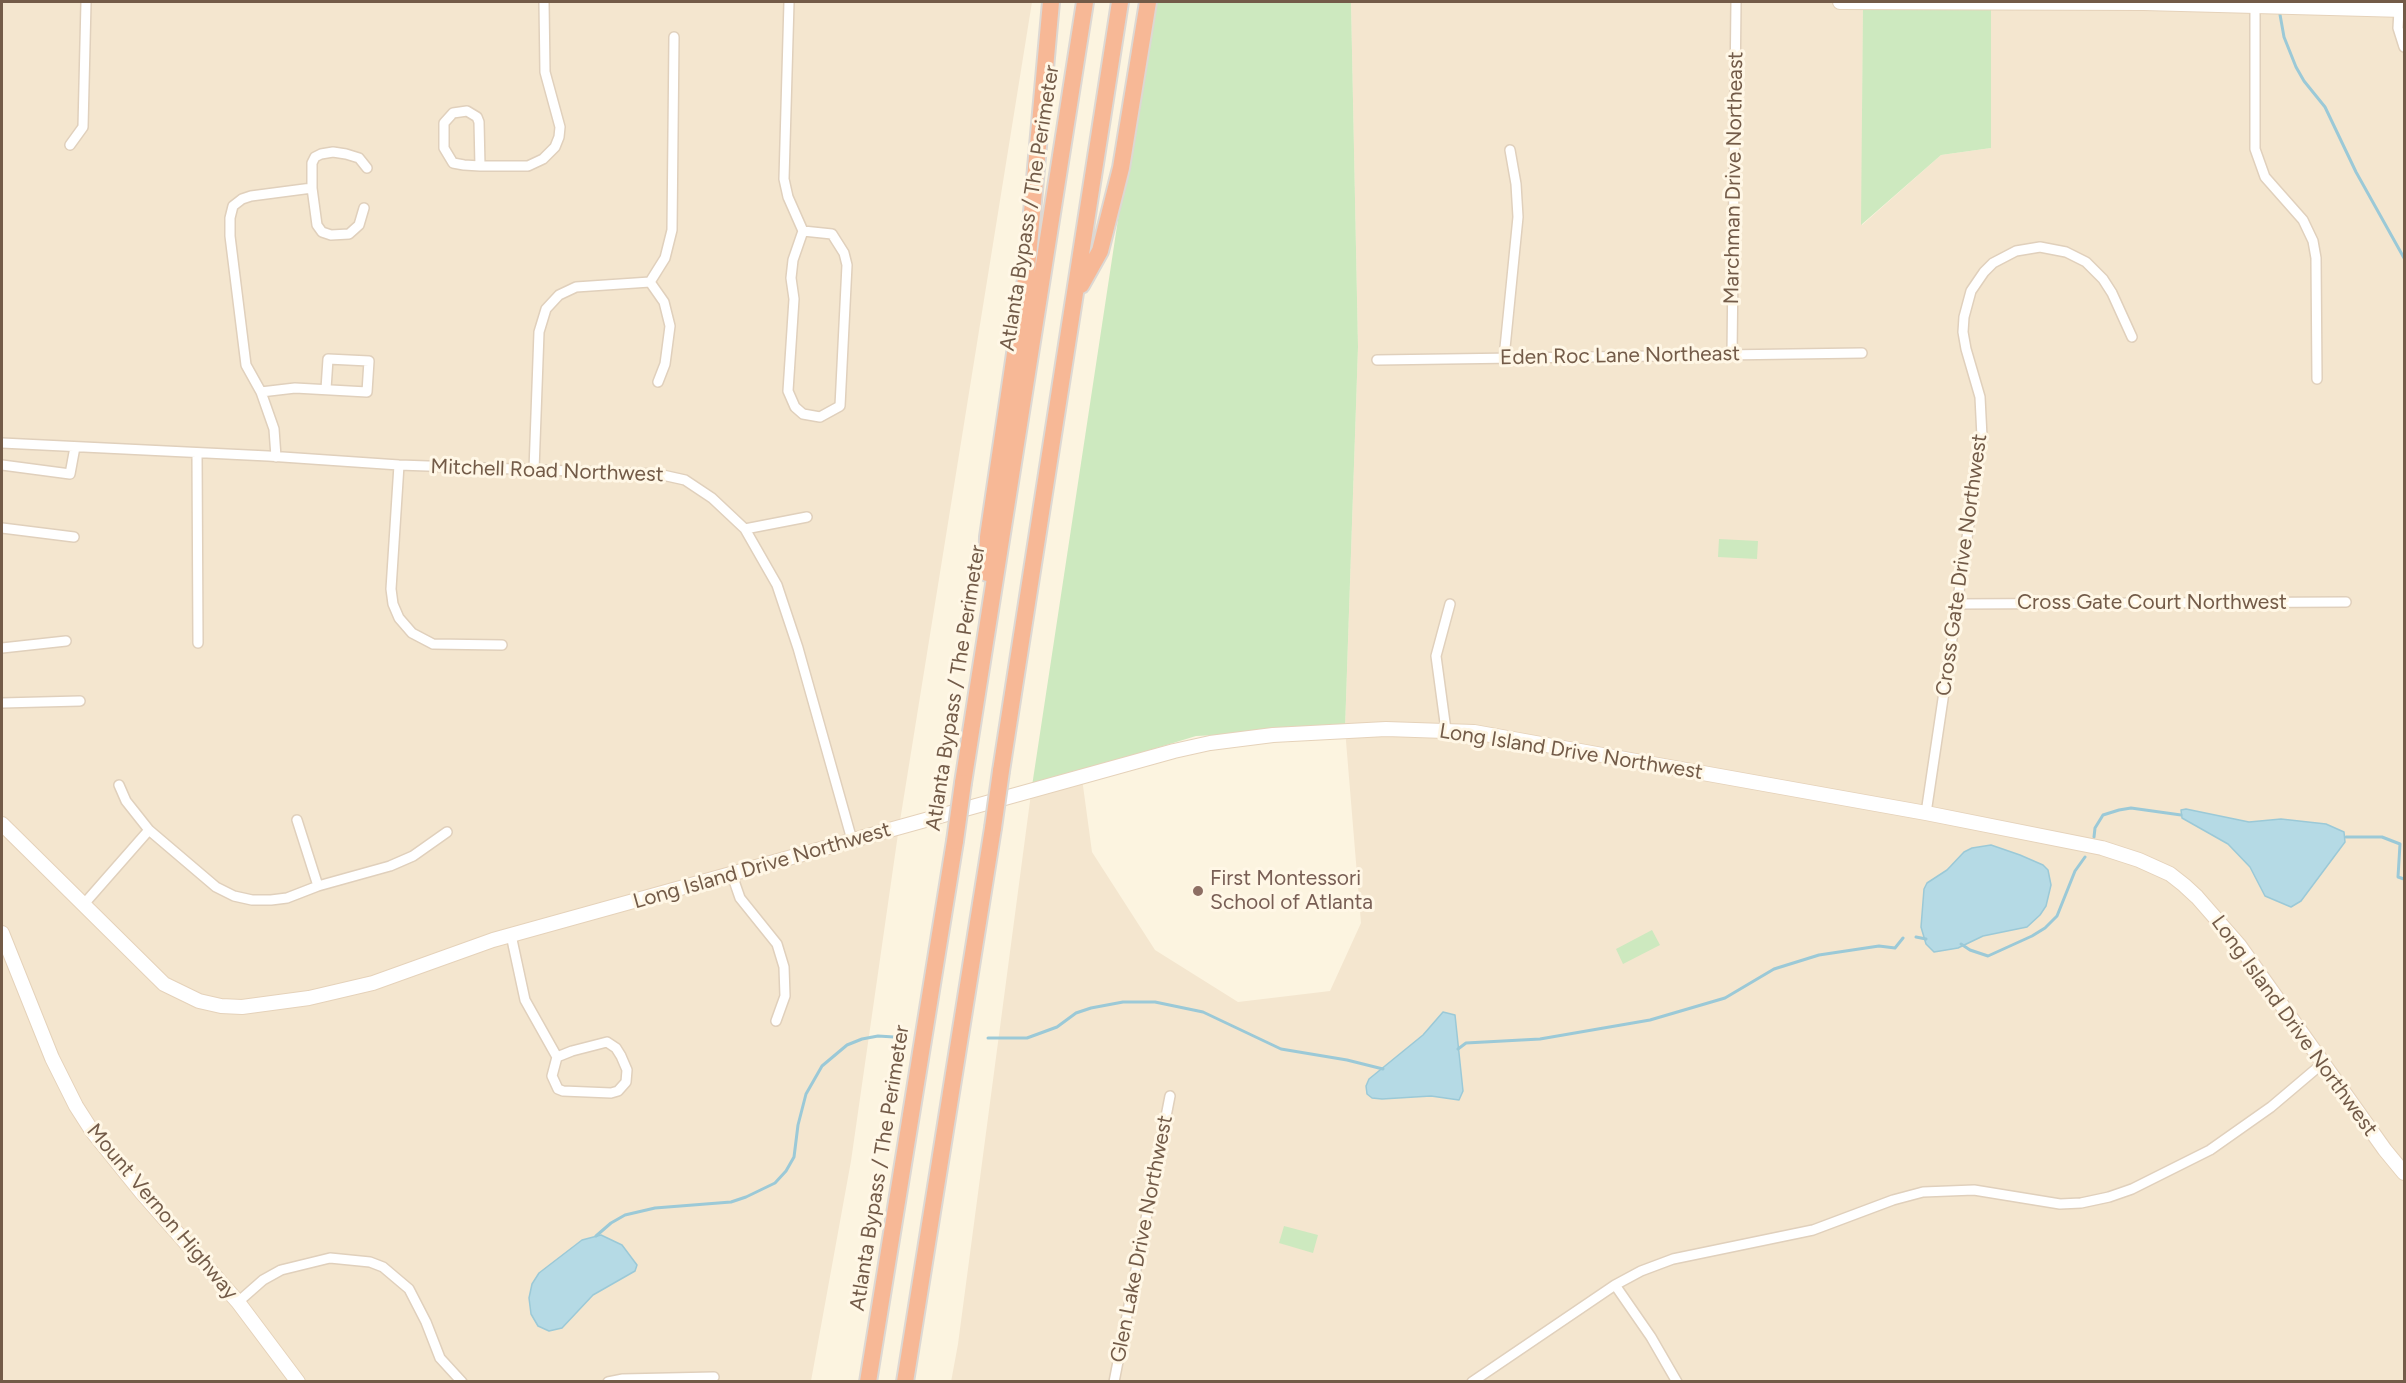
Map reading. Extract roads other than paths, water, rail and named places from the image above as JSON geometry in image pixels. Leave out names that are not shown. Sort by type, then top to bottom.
[{"type":"highway","points":[[985,646],[988,537],[1026,279],[1051,2]]},
{"type":"highway","name":"Atlanta Bypass / The Perimeter","points":[[868,1382],[955,841],[1085,2]]},
{"type":"highway","points":[[905,1382],[1120,2]]},
{"type":"highway","points":[[1076,293],[1100,251],[1121,168],[1148,2]]},
{"type":"street","points":[[70,145],[83,127],[86,2]]},
{"type":"street","points":[[480,166],[477,117],[467,111],[453,113],[444,123],[444,148],[453,163],[480,166],[528,166],[543,159],[555,147],[560,127],[545,72],[544,2]]},
{"type":"street","points":[[789,2],[784,103],[784,179],[788,197],[801,226],[791,278],[794,299],[788,391],[795,407],[803,414],[820,417],[840,406],[847,265],[844,253],[832,234],[801,226]]},
{"type":"street","name":"Marchman Drive Northeast","points":[[1732,354],[1736,2]]},
{"type":"street","points":[[1839,2],[2301,4],[2402,10],[2398,28],[2404,47]]},
{"type":"street","points":[[2255,4],[2255,149],[2265,177],[2303,220],[2313,241],[2316,258],[2317,379]]},
{"type":"street","points":[[650,282],[665,258],[672,230],[674,37]]},
{"type":"street","points":[[1504,358],[1518,217],[1516,184],[1510,150]]},
{"type":"street","points":[[364,208],[359,225],[350,234],[331,235],[322,232],[317,225],[312,188],[312,163],[315,157],[333,152],[359,158],[367,168]]},
{"type":"street","points":[[276,457],[274,429],[261,392],[246,365],[230,236],[233,206],[251,196],[312,188]]},
{"type":"street","name":"Cross Gate Drive Northwest","points":[[1926,813],[1982,437],[1980,397],[1963,332],[1966,305],[1977,281],[1994,263],[2016,251],[2040,247],[2066,252],[2086,262],[2103,279],[2132,337]]},
{"type":"street","points":[[650,282],[664,302],[670,326],[665,364],[658,382]]},
{"type":"street","points":[[534,470],[539,332],[546,309],[559,296],[576,287],[650,282]]},
{"type":"street","name":"Eden Roc Lane Northeast","points":[[1377,360],[1862,353]]},
{"type":"street","points":[[261,392],[295,388],[367,392],[369,361],[328,358],[326,389]]},
{"type":"street","name":"Mitchell Road Northwest","points":[[2,443],[399,465],[672,476],[696,486],[745,528],[777,585],[785,605],[852,840]]},
{"type":"street","points":[[2,465],[70,474],[75,447]]},
{"type":"street","points":[[197,453],[198,643]]},
{"type":"street","points":[[399,465],[391,590],[393,604],[399,618],[412,633],[433,644],[502,645]]},
{"type":"street","points":[[745,528],[807,517]]},
{"type":"street","points":[[2,528],[74,537]]},
{"type":"street","name":"Cross Gate Court Northwest","points":[[1958,604],[2346,602]]},
{"type":"street","points":[[1446,730],[1436,656],[1450,604]]},
{"type":"street","points":[[2,648],[66,641]]},
{"type":"street","points":[[2,703],[80,701]]},
{"type":"street","name":"Long Island Drive Northwest","points":[[4,828],[164,984],[199,1001],[221,1006],[242,1007],[309,998],[373,983],[510,935],[1174,751],[1210,743],[1274,735],[1386,729],[1474,732],[1926,813],[2102,848],[2139,860],[2170,874],[2197,897],[2239,945],[2385,1150],[2404,1173]]},
{"type":"street","points":[[119,785],[126,801],[149,830],[216,887],[234,896],[252,900],[287,898],[318,886],[390,866],[412,856],[447,832]]},
{"type":"street","points":[[297,820],[318,886]]},
{"type":"street","points":[[84,904],[149,830]]},
{"type":"street","points":[[732,875],[740,898],[777,944],[784,967],[785,996],[776,1021]]},
{"type":"street","name":"Mount Vernon Highway","points":[[2,933],[52,1058],[76,1106],[92,1131],[238,1302],[298,1382]]},
{"type":"street","points":[[510,935],[525,1000],[557,1058],[552,1076],[553,1082],[563,1091],[611,1093],[618,1091],[627,1082],[627,1070],[621,1056],[616,1048],[607,1042],[572,1051],[557,1058]]},
{"type":"street","points":[[1472,1382],[1615,1285],[1641,1271],[1673,1259],[1813,1230],[1893,1200],[1923,1192],[1974,1190],[2060,1204],[2081,1203],[2109,1197],[2170,1171],[2210,1150],[2271,1107],[2323,1063]]},
{"type":"street","name":"Glen Lake Drive Northwest","points":[[1114,1382],[1170,1096]]},
{"type":"street","points":[[238,1302],[263,1280],[281,1270],[330,1258],[370,1262],[383,1268],[409,1289],[417,1300],[440,1358],[462,1382]]},
{"type":"street","points":[[1615,1285],[1651,1337],[1677,1382]]},
{"type":"street","points":[[608,1382],[622,1379],[714,1377]]},
{"type":"water","points":[[2186,809],[2249,822],[2281,819],[2326,824],[2344,832],[2345,842],[2301,901],[2291,907],[2265,896],[2250,867],[2228,844],[2182,818],[2181,810]]},
{"type":"water","points":[[1991,845],[2043,865],[2048,870],[2051,885],[2046,906],[2027,927],[1983,936],[1958,948],[1934,952],[1926,944],[1921,927],[1924,889],[1927,883],[1947,870],[1964,852],[1972,848]]},
{"type":"water","points":[[1443,1012],[1455,1015],[1463,1091],[1459,1100],[1431,1096],[1382,1099],[1372,1098],[1367,1094],[1366,1086],[1369,1079],[1423,1035]]},
{"type":"water","points":[[601,1235],[622,1245],[637,1265],[635,1271],[593,1295],[562,1328],[549,1331],[538,1326],[531,1314],[529,1298],[532,1284],[539,1273],[582,1240]]},
{"type":"waterway","points":[[2279,9],[2284,37],[2296,67],[2325,107],[2356,172],[2404,258]]},
{"type":"waterway","points":[[2094,837],[2095,828],[2103,815],[2119,810],[2131,808],[2181,815]]},
{"type":"waterway","points":[[2346,837],[2382,837],[2400,844],[2398,877],[2404,879]]},
{"type":"waterway","points":[[1961,944],[1970,950],[1988,956],[2045,928],[2057,916],[2075,871],[2085,857]]},
{"type":"waterway","points":[[1916,937],[1926,939]]},
{"type":"waterway","points":[[1458,1049],[1466,1043],[1540,1039],[1650,1020],[1725,998],[1774,969],[1819,955],[1879,946],[1895,948],[1903,938]]},
{"type":"waterway","points":[[988,1038],[1027,1038],[1057,1027],[1076,1013],[1091,1008],[1123,1002],[1155,1002],[1203,1012],[1281,1049],[1347,1060],[1383,1069]]},
{"type":"waterway","points":[[596,1236],[625,1215],[655,1208],[731,1202],[775,1183],[786,1171],[794,1157],[798,1125],[806,1094],[822,1066],[847,1045],[878,1036],[894,1037]]},
{"type":"place","name":"First Montessori School of Atlanta","points":[[1198,891]]}]
